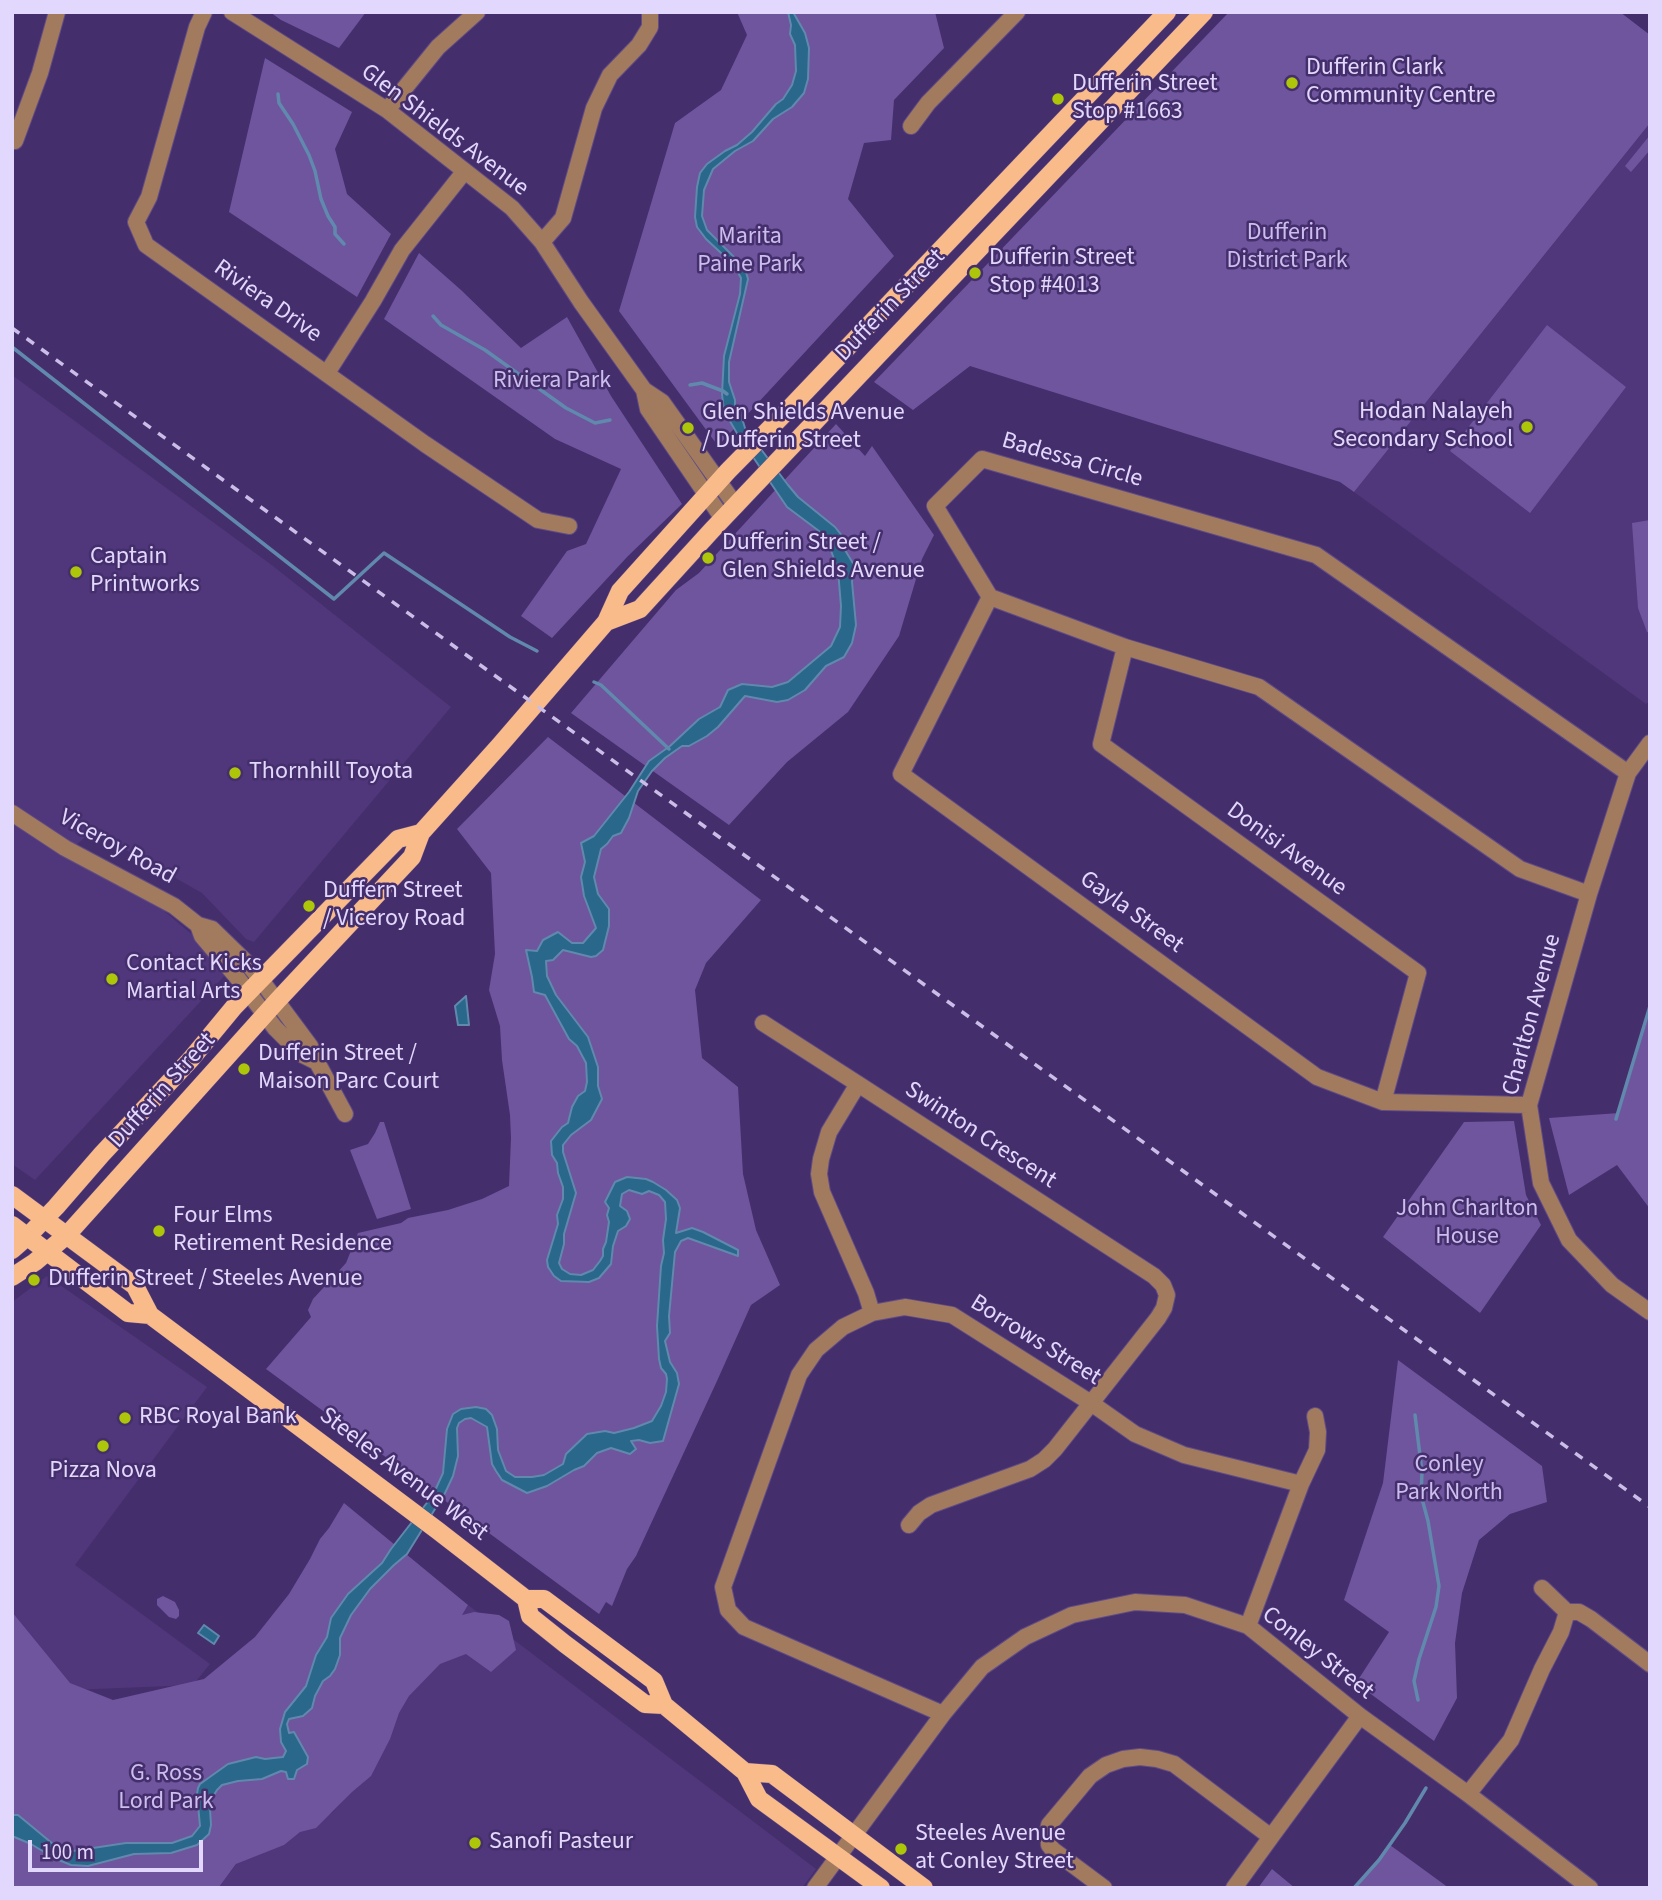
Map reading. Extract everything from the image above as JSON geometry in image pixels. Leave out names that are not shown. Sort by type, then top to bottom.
[{"type":"main road","name":"Dufferin Street","points":[[12,1277],[67,1236],[271,1008],[412,857],[421,833],[606,622],[620,591],[732,466],[1167,12]]},
{"type":"main road","name":"Dufferin Street","points":[[606,622],[640,609],[1204,12]]},
{"type":"main road","name":"Dufferin Street","points":[[12,1250],[45,1219],[234,1007],[398,839],[421,833]]},
{"type":"main road","name":"Steeles Avenue West","points":[[12,1195],[135,1286],[150,1315],[526,1600],[530,1616],[645,1704],[664,1705]]},
{"type":"main road","name":"Steeles Avenue West","points":[[12,1225],[128,1313],[150,1315]]},
{"type":"main road","name":"Steeles Avenue West","points":[[526,1600],[544,1599],[654,1681],[664,1705],[745,1772],[759,1799],[881,1888]]},
{"type":"main road","points":[[586,1658],[599,1640]]},
{"type":"main road","name":"Steeles Avenue West","points":[[745,1772],[772,1774],[924,1888]]},
{"type":"street","points":[[15,141],[40,73],[57,12]]},
{"type":"street","name":"Riviera Drive","points":[[204,12],[197,27],[149,197],[136,222],[146,245],[425,444],[538,520],[569,526]]},
{"type":"street","name":"Glen Shields Avenue","points":[[233,12],[387,110],[512,208],[542,243],[644,390],[662,402],[729,512]]},
{"type":"street","points":[[387,110],[438,47],[477,12]]},
{"type":"street","points":[[542,243],[563,218],[594,108],[610,75],[639,45],[650,27],[650,12]]},
{"type":"street","points":[[911,126],[928,103],[1017,12]]},
{"type":"street","points":[[327,373],[373,302],[402,250],[464,172]]},
{"type":"street","name":"Badessa Circle","points":[[990,597],[935,506],[982,459],[1316,555],[1628,773]]},
{"type":"street","points":[[990,597],[1125,647],[1259,687],[1520,869],[1589,894]]},
{"type":"street","name":"Gayla Street","points":[[990,597],[901,774],[1317,1077],[1383,1102],[1530,1105]]},
{"type":"street","name":"Donisi Avenue","points":[[1125,647],[1101,744],[1418,973],[1383,1102]]},
{"type":"street","name":"Charlton Avenue","points":[[1650,743],[1628,773],[1589,894],[1530,1105],[1541,1183],[1569,1240],[1612,1285],[1650,1312]]},
{"type":"street","name":"Viceroy Road","points":[[12,813],[65,848],[174,906],[198,925],[212,929],[248,964],[255,986],[271,1008],[275,1028],[301,1054],[317,1062],[345,1114]]},
{"type":"street","name":"Swinton Crescent","points":[[763,1023],[1154,1276],[1163,1285],[1167,1295],[1158,1318],[1044,1460],[1031,1469],[931,1505],[919,1513],[909,1525]]},
{"type":"street","points":[[859,1084],[829,1132],[819,1174],[821,1192],[866,1293],[872,1313]]},
{"type":"street","name":"Borrows Street","points":[[943,1714],[744,1627],[728,1610],[723,1587],[799,1376],[816,1350],[843,1327],[872,1313],[905,1307],[952,1315],[1135,1434],[1184,1455],[1301,1484]]},
{"type":"street","points":[[1248,1626],[1301,1484],[1317,1450],[1315,1416]]},
{"type":"street","points":[[1542,1588],[1567,1612],[1579,1612],[1591,1619],[1650,1664]]},
{"type":"street","name":"Conley Street","points":[[815,1888],[943,1714],[982,1668],[1025,1637],[1072,1615],[1135,1602],[1185,1605],[1248,1626],[1360,1716],[1468,1794],[1590,1888]]},
{"type":"street","points":[[1468,1794],[1511,1740],[1561,1632],[1567,1612]]},
{"type":"street","points":[[1234,1888],[1360,1716]]},
{"type":"street","points":[[1104,1888],[1053,1850],[1049,1845],[1048,1831],[1049,1825],[1090,1776],[1106,1765],[1123,1759],[1148,1758],[1174,1764],[1271,1837]]},
{"type":"shaded area","name":"Hodan Nalayeh Secondary School","points":[[1650,123],[1650,701],[1646,704],[1354,492]]},
{"type":"shaded area","points":[[12,375],[273,566],[451,707],[254,942],[246,939],[202,893],[92,831],[64,856],[163,910],[202,943],[226,974],[35,1180],[12,1164]]},
{"type":"shaded area","points":[[47,1276],[207,1387],[75,1565],[210,1664],[193,1685],[71,1690],[12,1616],[12,1302]]},
{"type":"shaded area","name":"Sanofi Pasteur","points":[[468,1605],[816,1869],[802,1888],[218,1888],[242,1857],[332,1813],[351,1792],[376,1747]]},
{"type":"green space","points":[[270,12],[366,12],[339,48]]},
{"type":"green space","name":"Marita Paine Park","points":[[737,12],[935,12],[944,48],[894,100],[891,140],[864,143],[848,199],[894,256],[718,446],[619,311],[675,123],[721,90],[747,35]]},
{"type":"green space","name":"Dufferin District Park","points":[[1229,12],[1620,12],[1650,35],[1650,123],[1354,492],[1340,482],[970,366],[913,410],[874,382]]},
{"type":"green space","points":[[265,58],[352,112],[335,149],[347,194],[391,234],[357,297],[229,212]]},
{"type":"green space","points":[[1650,135],[1650,150],[1631,172],[1625,166]]},
{"type":"green space","name":"Riviera Park","points":[[419,253],[521,348],[567,317],[611,396],[682,504],[628,556],[552,638],[521,616],[567,551],[586,544],[621,469],[555,439],[384,319]]},
{"type":"green space","points":[[1547,325],[1626,387],[1530,513],[1450,451]]},
{"type":"green space","points":[[836,424],[865,456],[872,446],[934,535],[922,559],[899,636],[848,712],[787,762],[729,825],[571,713],[676,590],[699,573]]},
{"type":"green space","points":[[1650,520],[1650,633],[1647,632],[1638,608],[1632,523]]},
{"type":"green space","points":[[548,737],[761,900],[706,963],[695,990],[702,1058],[738,1087],[743,1174],[756,1230],[780,1285],[751,1305],[612,1606],[606,1602],[599,1614],[266,1369],[311,1317],[308,1310],[313,1299],[346,1263],[358,1233],[401,1223],[408,1218],[448,1210],[482,1199],[509,1186],[510,1115],[500,1026],[489,990],[495,954],[491,873],[457,829]]},
{"type":"green space","points":[[1650,1011],[1650,1209],[1617,1165],[1569,1195],[1549,1118],[1619,1113]]},
{"type":"green space","name":"John Charlton House","points":[[1514,1121],[1526,1195],[1541,1225],[1480,1313],[1383,1237],[1464,1122]]},
{"type":"green space","points":[[380,1122],[384,1122],[411,1209],[377,1219],[350,1150],[368,1144]]},
{"type":"green space","name":"Conley Park North","points":[[1398,1360],[1542,1466],[1547,1502],[1510,1514],[1479,1540],[1462,1593],[1455,1643],[1457,1698],[1434,1741],[1356,1683],[1389,1632],[1344,1600],[1383,1483]]},
{"type":"green space","name":"G. Ross Lord Park","points":[[344,1503],[468,1605],[462,1615],[474,1612],[499,1615],[509,1621],[516,1650],[491,1672],[466,1654],[440,1664],[409,1696],[371,1776],[316,1828],[300,1832],[284,1845],[236,1864],[219,1887],[12,1888],[12,1612],[70,1683],[113,1700],[204,1679],[255,1637],[289,1594]]},
{"type":"green space","points":[[163,1596],[175,1602],[179,1610],[176,1619],[169,1617],[157,1605],[157,1599]]},
{"type":"green space","points":[[1390,1845],[1449,1888],[1356,1888]]},
{"type":"green space","points":[[1272,1869],[1295,1888],[1258,1888]]},
{"type":"water","points":[[788,12],[793,12],[805,33],[809,48],[808,79],[804,93],[792,107],[773,119],[753,141],[735,151],[713,169],[704,190],[702,216],[707,230],[736,259],[748,279],[729,362],[729,382],[735,406],[745,428],[788,485],[843,537],[845,550],[854,565],[852,582],[856,625],[852,643],[844,657],[826,666],[805,690],[788,700],[777,702],[745,696],[707,736],[689,746],[682,746],[652,771],[638,791],[621,833],[613,836],[601,849],[594,877],[598,894],[609,909],[609,926],[603,950],[591,957],[563,950],[553,960],[546,961],[547,976],[556,995],[588,1037],[598,1067],[598,1086],[602,1099],[591,1120],[571,1135],[563,1145],[576,1193],[564,1234],[559,1263],[562,1269],[570,1274],[581,1275],[593,1270],[600,1261],[609,1222],[609,1208],[605,1202],[615,1182],[627,1177],[653,1182],[677,1200],[680,1208],[676,1233],[692,1228],[703,1232],[738,1250],[738,1256],[688,1238],[681,1241],[675,1252],[670,1333],[665,1341],[679,1384],[663,1441],[631,1441],[636,1449],[630,1454],[611,1448],[597,1453],[584,1466],[547,1486],[527,1493],[502,1480],[496,1471],[492,1464],[487,1427],[471,1418],[459,1423],[458,1456],[445,1493],[407,1554],[370,1589],[351,1615],[340,1638],[340,1655],[335,1669],[323,1681],[312,1708],[303,1716],[289,1719],[289,1733],[294,1732],[308,1757],[307,1764],[297,1770],[294,1779],[288,1779],[286,1772],[281,1771],[262,1779],[222,1785],[212,1798],[209,1834],[197,1845],[171,1853],[134,1854],[88,1866],[71,1865],[12,1836],[12,1815],[18,1815],[59,1849],[64,1850],[126,1843],[172,1843],[192,1836],[200,1826],[197,1794],[200,1784],[228,1764],[256,1757],[283,1757],[286,1751],[281,1742],[280,1729],[285,1712],[306,1686],[316,1655],[327,1637],[331,1618],[348,1594],[382,1563],[433,1495],[443,1473],[447,1429],[453,1414],[461,1409],[486,1409],[492,1415],[497,1429],[498,1450],[506,1471],[515,1477],[532,1477],[544,1475],[563,1464],[566,1454],[587,1434],[605,1431],[614,1433],[634,1428],[652,1421],[661,1406],[667,1379],[659,1359],[657,1326],[664,1253],[665,1202],[659,1195],[649,1191],[642,1194],[629,1190],[622,1194],[620,1206],[627,1211],[630,1219],[626,1226],[618,1231],[611,1264],[599,1278],[589,1282],[561,1281],[548,1267],[547,1260],[563,1199],[563,1187],[557,1163],[552,1155],[551,1141],[568,1123],[572,1107],[578,1096],[585,1091],[586,1063],[577,1046],[569,1039],[545,995],[534,992],[526,950],[537,951],[543,940],[558,932],[572,943],[583,943],[596,928],[584,896],[581,877],[585,862],[581,843],[594,836],[629,792],[649,761],[699,719],[720,707],[728,690],[742,684],[772,687],[788,682],[831,646],[840,627],[838,570],[829,545],[819,531],[787,507],[724,411],[724,356],[740,294],[741,278],[734,265],[706,239],[697,227],[695,217],[700,173],[707,164],[752,132],[783,99],[792,85],[796,71],[795,45],[790,34]]},
{"type":"water","points":[[466,996],[469,1025],[458,1025],[455,1006]]},
{"type":"water","points":[[204,1625],[219,1636],[214,1644],[198,1633]]},
{"type":"waterway","points":[[278,94],[279,103],[309,155],[321,199],[335,227],[335,234],[344,244]]},
{"type":"waterway","points":[[433,316],[441,325],[485,350],[566,408],[595,423],[610,420]]},
{"type":"waterway","points":[[12,347],[334,599],[384,553],[510,637],[537,651]]},
{"type":"waterway","points":[[690,385],[702,383],[727,394]]},
{"type":"waterway","points":[[594,682],[601,685],[669,749]]},
{"type":"waterway","points":[[1616,1119],[1650,1006]]},
{"type":"waterway","points":[[1415,1415],[1422,1472],[1421,1495],[1439,1586],[1436,1607],[1414,1681],[1418,1700]]},
{"type":"waterway","points":[[1354,1888],[1379,1860],[1426,1788]]},
{"type":"railway","points":[[12,328],[1650,1507]]},
{"type":"place","name":"Dufferin Clark Community Centre","points":[[1292,83]]},
{"type":"place","name":"Dufferin Street Stop #1663","points":[[1058,99]]},
{"type":"place","name":"Dufferin Street Stop #4013","points":[[975,273]]},
{"type":"place","name":"Hodan Nalayeh Secondary School","points":[[1527,427]]},
{"type":"place","name":"Glen Shields Avenue / Dufferin Street","points":[[688,428]]},
{"type":"place","name":"Dufferin Street / Glen Shields Avenue","points":[[708,558]]},
{"type":"place","name":"Captain Printworks","points":[[76,572]]},
{"type":"place","name":"Thornhill Toyota","points":[[235,773]]},
{"type":"place","name":"Duffern Street / Viceroy Road","points":[[309,906]]},
{"type":"place","name":"Contact Kicks Martial Arts","points":[[112,979]]},
{"type":"place","name":"Dufferin Street / Maison Parc Court","points":[[244,1069]]},
{"type":"place","name":"Four Elms Retirement Residence","points":[[159,1231]]},
{"type":"place","name":"Dufferin Street / Steeles Avenue","points":[[34,1280]]},
{"type":"place","name":"RBC Royal Bank","points":[[125,1418]]},
{"type":"place","name":"Pizza Nova","points":[[103,1446]]},
{"type":"place","name":"Sanofi Pasteur","points":[[475,1843]]},
{"type":"place","name":"Steeles Avenue at Conley Street","points":[[901,1849]]}]
